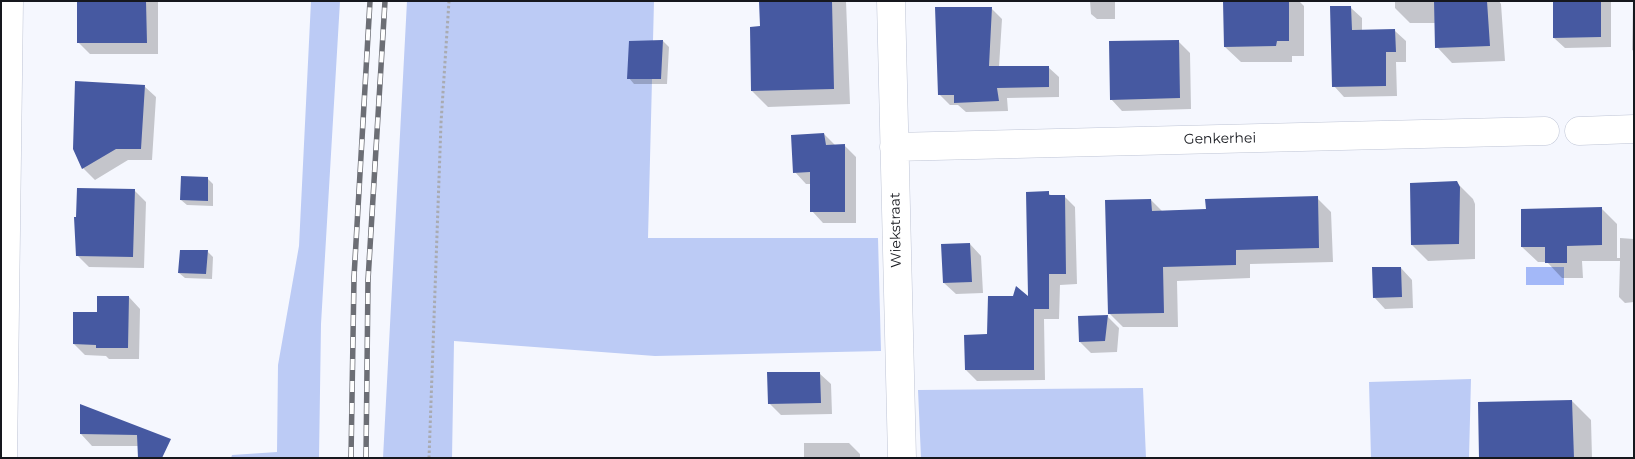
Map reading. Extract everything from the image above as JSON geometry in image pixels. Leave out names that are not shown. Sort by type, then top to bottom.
[{"type":"street","points":[[3,458],[9,1]]},
{"type":"street","name":"Wiekstraat","points":[[891,1],[902,458]]},
{"type":"street","points":[[1579,131],[1634,130]]},
{"type":"street","name":"Genkerhei","points":[[894,146],[1545,131]]},
{"type":"path","points":[[429,458],[441,123],[449,1]]},
{"type":"shaded area","points":[[311,1],[340,1],[321,324],[319,458],[231,458],[232,455],[277,452],[278,365],[299,246]]},
{"type":"shaded area","points":[[407,1],[654,1],[648,238],[878,238],[881,351],[655,356],[454,341],[452,458],[383,458]]},
{"type":"shaded area","points":[[1526,267],[1564,267],[1564,285],[1526,285]]},
{"type":"shaded area","points":[[1471,379],[1469,458],[1371,458],[1369,382]]},
{"type":"shaded area","points":[[1143,388],[1146,458],[921,458],[918,390]]},
{"type":"building","points":[[77,1],[146,1],[147,43],[77,43]]},
{"type":"building","points":[[759,1],[832,1],[834,89],[751,91],[750,27],[760,26]]},
{"type":"building","points":[[1223,1],[1289,1],[1289,41],[1277,41],[1276,46],[1224,47]]},
{"type":"building","points":[[1434,1],[1487,1],[1490,46],[1435,48]]},
{"type":"building","points":[[1553,1],[1601,1],[1601,37],[1553,38]]},
{"type":"building","points":[[1330,6],[1351,6],[1352,30],[1395,29],[1396,52],[1386,52],[1386,86],[1332,87]]},
{"type":"building","points":[[935,7],[992,7],[989,66],[1049,66],[1049,87],[997,88],[999,101],[954,103],[954,95],[938,95]]},
{"type":"building","points":[[663,40],[661,79],[627,79],[629,41]]},
{"type":"building","points":[[1179,40],[1180,98],[1110,100],[1109,41]]},
{"type":"building","points":[[75,81],[145,85],[141,149],[116,149],[82,169],[73,149]]},
{"type":"building","points":[[824,133],[826,145],[845,144],[845,212],[810,212],[810,172],[793,173],[791,135]]},
{"type":"building","points":[[181,176],[208,177],[208,201],[180,200]]},
{"type":"building","points":[[1457,181],[1460,187],[1459,244],[1411,245],[1410,183]]},
{"type":"building","points":[[77,188],[135,189],[133,257],[76,256],[74,217],[76,217]]},
{"type":"building","points":[[1049,191],[1049,195],[1065,195],[1066,274],[1049,274],[1049,309],[1034,309],[1034,370],[965,370],[964,335],[987,334],[988,296],[1013,296],[1016,286],[1028,296],[1026,192]]},
{"type":"building","points":[[1318,196],[1319,248],[1236,250],[1236,265],[1163,267],[1164,313],[1108,314],[1105,200],[1151,199],[1152,211],[1206,209],[1205,199]]},
{"type":"building","points":[[1602,207],[1602,245],[1567,246],[1567,263],[1545,263],[1545,247],[1521,247],[1521,209]]},
{"type":"building","points":[[970,243],[972,282],[943,283],[941,244]]},
{"type":"building","points":[[180,250],[208,250],[206,274],[178,273]]},
{"type":"building","points":[[1372,267],[1401,267],[1402,297],[1373,298]]},
{"type":"building","points":[[97,296],[129,296],[128,348],[96,348],[96,345],[73,344],[73,312],[97,312]]},
{"type":"building","points":[[1108,315],[1105,341],[1079,342],[1078,316]]},
{"type":"building","points":[[767,372],[820,372],[821,403],[768,404]]},
{"type":"building","points":[[1572,400],[1574,458],[1479,458],[1478,402]]},
{"type":"building","points":[[80,404],[171,439],[162,458],[138,458],[137,435],[80,434]]},
{"type":"railway","points":[[351,458],[354,277],[370,1]]},
{"type":"railway","points":[[366,458],[368,280],[385,1]]}]
